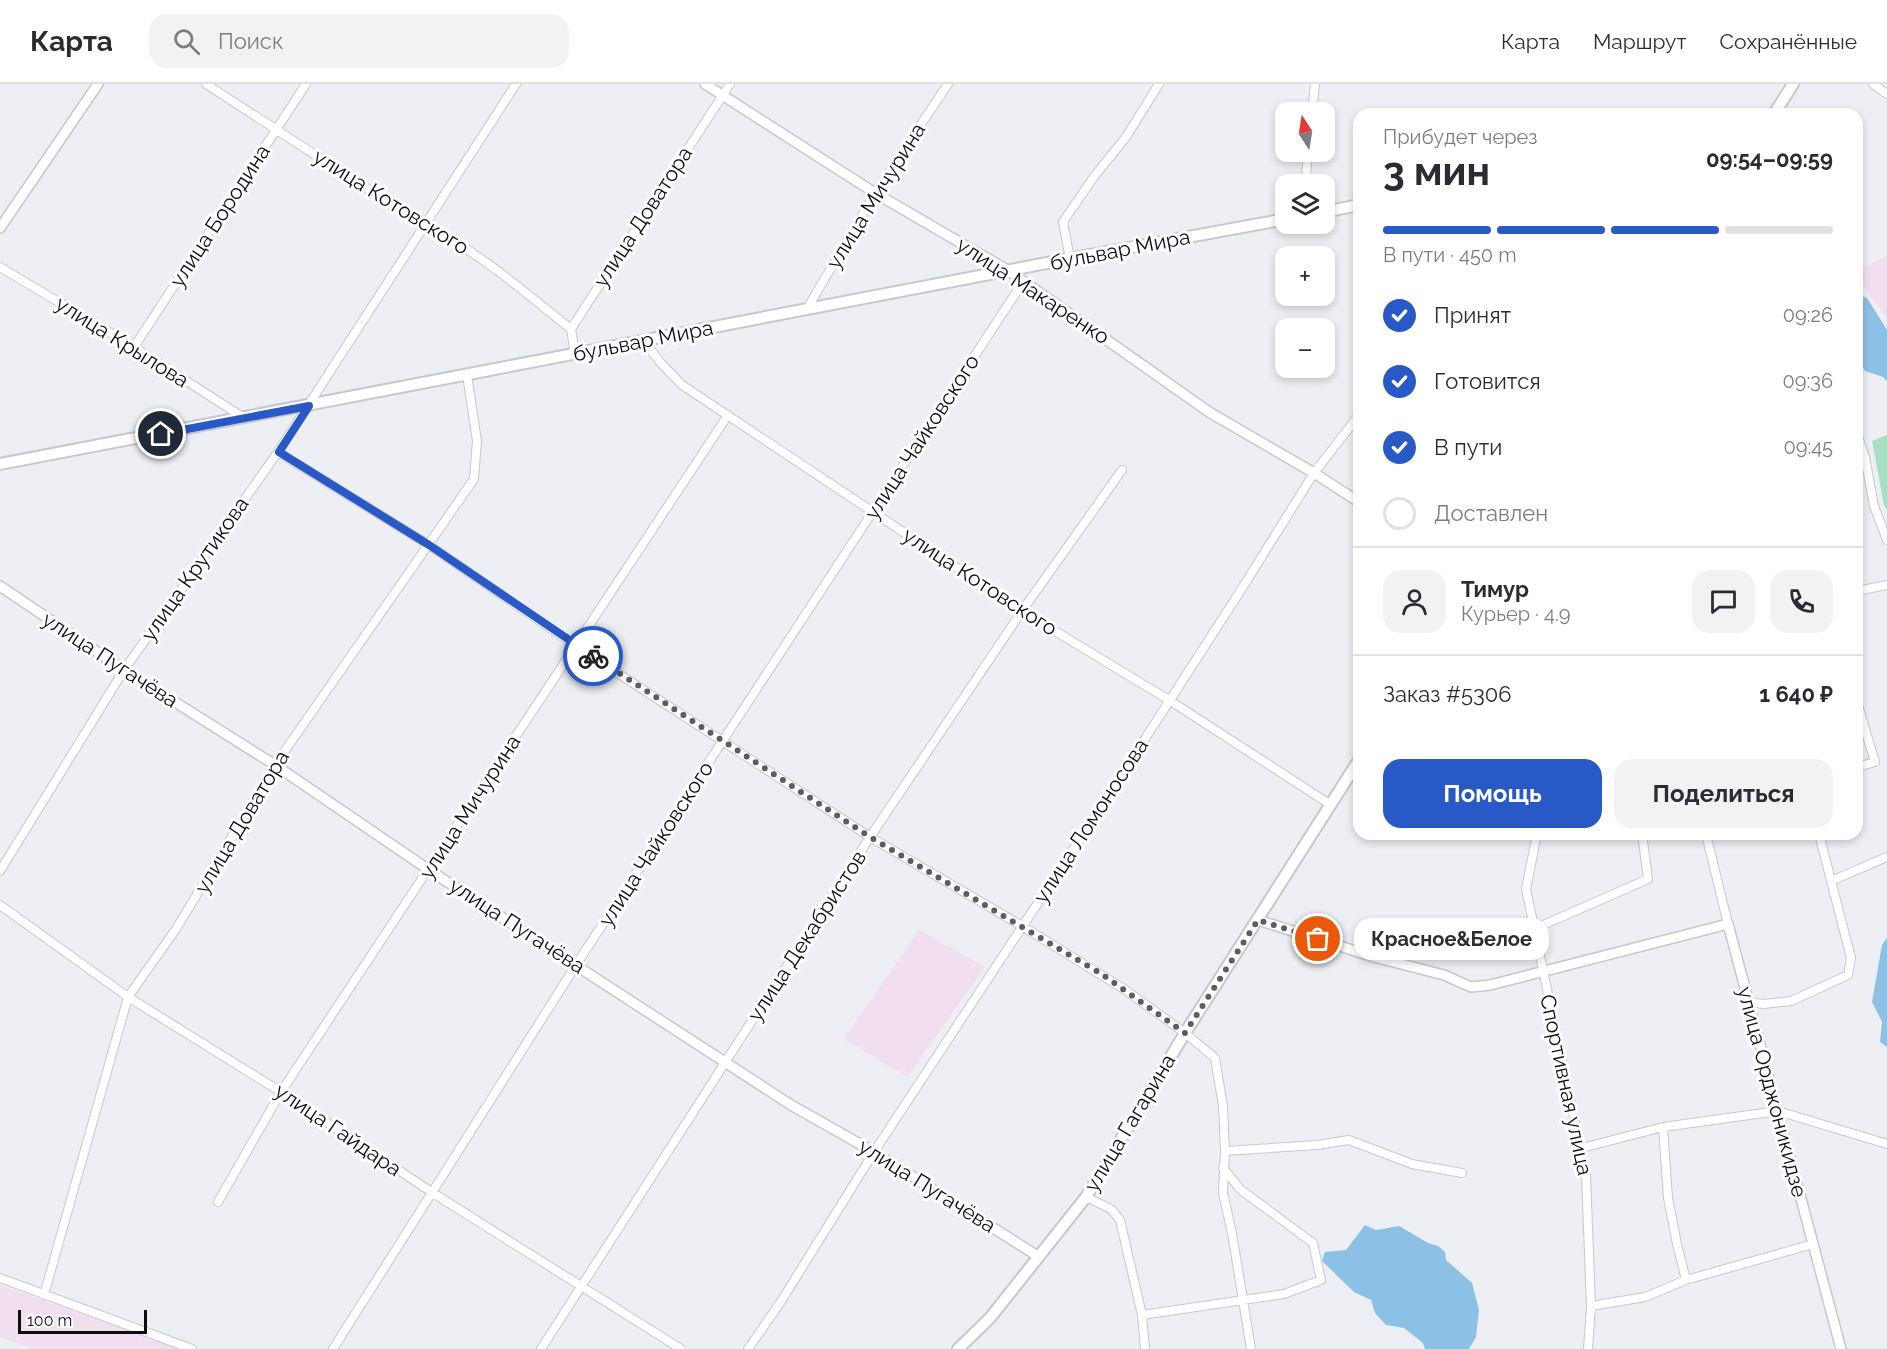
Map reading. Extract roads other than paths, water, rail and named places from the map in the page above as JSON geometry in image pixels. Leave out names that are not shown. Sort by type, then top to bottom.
[{"type":"main road","points":[[1778,108],[1793,84]]},
{"type":"main road","points":[[1335,210],[1353,206]]},
{"type":"main road","name":"бульвар Мира","points":[[0,464],[1275,221]]},
{"type":"main road","name":"улица Гагарина","points":[[958,1349],[990,1318],[1086,1197],[1185,1033],[1353,770]]},
{"type":"street","points":[[0,228],[98,84]]},
{"type":"street","name":"улица Котовского","points":[[206,84],[425,226],[451,238],[570,329]]},
{"type":"street","name":"улица Бородина","points":[[134,347],[306,84]]},
{"type":"street","points":[[516,84],[279,452],[429,545],[576,646],[870,837],[1124,988],[1215,1058],[1223,1106],[1225,1150],[1223,1193],[1244,1298],[1251,1349]]},
{"type":"street","name":"улица Макаренко","points":[[705,84],[875,193],[1009,271],[1209,412],[1353,498]]},
{"type":"street","name":"улица Доватора","points":[[570,329],[730,84]]},
{"type":"street","name":"улица Мичурина","points":[[807,309],[875,193],[948,84]]},
{"type":"street","points":[[1070,259],[1063,222],[1093,178],[1126,137],[1159,84]]},
{"type":"street","points":[[1313,102],[1315,84]]},
{"type":"street","points":[[1873,84],[1886,92]]},
{"type":"street","name":"улица Крылова","points":[[0,267],[134,347],[244,418]]},
{"type":"street","name":"улица Чайковского","points":[[333,1349],[576,965],[1023,282]]},
{"type":"street","points":[[570,329],[576,354]]},
{"type":"street","name":"улица Котовского","points":[[644,340],[660,362],[682,385],[1022,611],[1169,700],[1331,805]]},
{"type":"street","name":"улица Доватора","points":[[44,1295],[128,997],[176,929],[274,765],[474,479],[477,441],[467,375]]},
{"type":"street","name":"улица Мичурина","points":[[218,1202],[281,1092],[728,415]]},
{"type":"street","name":"улица Ломоносова","points":[[748,1349],[1241,590],[1314,473],[1353,423]]},
{"type":"street","points":[[1863,451],[1874,506],[1887,540]]},
{"type":"street","name":"улица Крутикова","points":[[0,871],[124,670],[279,452]]},
{"type":"street","name":"улица Декабристов","points":[[541,1349],[870,837],[1022,611],[1122,470]]},
{"type":"street","points":[[1863,590],[1887,585]]},
{"type":"street","name":"улица Пугачёва","points":[[0,586],[124,670],[274,765],[429,870],[791,1105],[874,1152],[1039,1257]]},
{"type":"street","points":[[1863,722],[1875,762],[1863,765]]},
{"type":"street","name":"Спортивная улица","points":[[1536,840],[1526,889],[1586,1175],[1591,1306],[1588,1349]]},
{"type":"street","points":[[1534,929],[1648,879],[1643,840]]},
{"type":"street","name":"улица Орджоникидзе","points":[[1707,840],[1748,1002],[1841,1349]]},
{"type":"street","points":[[1748,1002],[1764,1004],[1791,1001],[1848,975],[1851,958],[1821,840]]},
{"type":"street","points":[[1831,881],[1887,857]]},
{"type":"street","name":"улица Гайдара","points":[[0,905],[128,997],[281,1092],[433,1193],[681,1349]]},
{"type":"street","points":[[1258,920],[1374,957],[1444,975],[1472,987],[1543,972],[1728,924]]},
{"type":"street","points":[[1582,1148],[1663,1127],[1778,1111],[1887,1144]]},
{"type":"street","points":[[1663,1127],[1668,1198],[1686,1281]]},
{"type":"street","points":[[1225,1150],[1317,1145],[1349,1140],[1412,1164],[1462,1173]]},
{"type":"street","points":[[1142,1315],[1244,1298],[1284,1294],[1321,1280],[1313,1243],[1241,1190],[1223,1168]]},
{"type":"street","points":[[1086,1197],[1111,1209],[1120,1220],[1142,1315],[1145,1349]]},
{"type":"street","points":[[1591,1306],[1646,1296],[1686,1281],[1813,1244]]},
{"type":"street","points":[[0,1278],[192,1349]]},
{"type":"water","points":[[1863,297],[1867,298],[1887,330],[1887,381],[1883,377],[1865,371],[1863,368]]},
{"type":"water","points":[[1887,938],[1887,1047],[1880,1042],[1882,1022],[1872,1002],[1882,945]]},
{"type":"water","points":[[1365,1225],[1376,1230],[1399,1226],[1428,1243],[1438,1246],[1445,1252],[1446,1260],[1472,1283],[1479,1310],[1476,1337],[1469,1349],[1425,1349],[1423,1343],[1404,1328],[1386,1325],[1375,1313],[1371,1300],[1354,1292],[1322,1261],[1325,1252],[1346,1250]]},
{"type":"place","name":"Красное&Белое","points":[[1318,939]]}]
